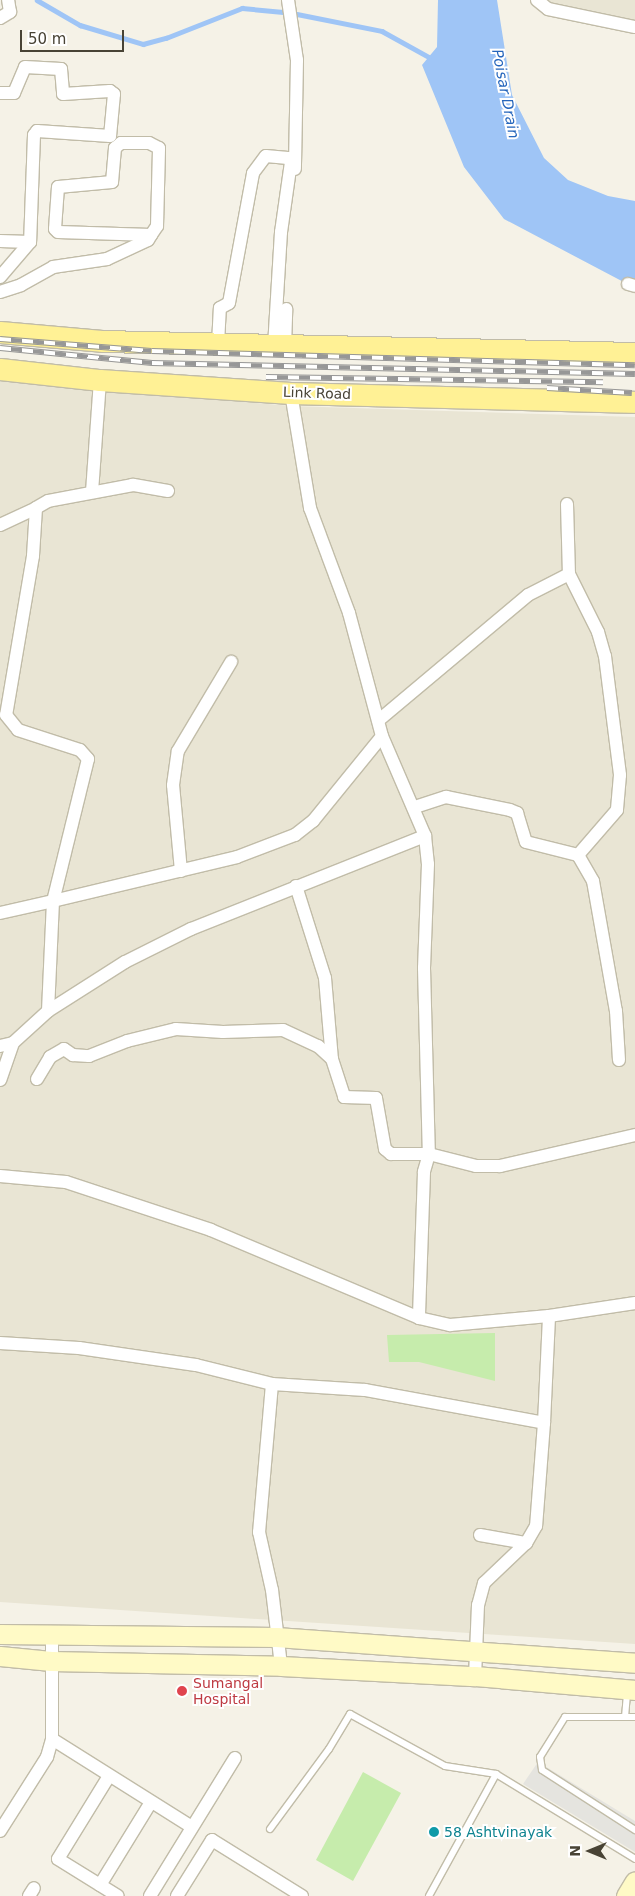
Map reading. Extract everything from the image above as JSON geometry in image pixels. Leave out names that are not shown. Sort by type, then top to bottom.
[{"type":"main road","points":[[0,332],[102,341],[635,353]]},
{"type":"main road","name":"Link Road","points":[[0,369],[100,380],[291,393],[635,402]]},
{"type":"main road","points":[[0,1634],[276,1637],[635,1663]]},
{"type":"main road","points":[[0,1656],[51,1661],[281,1666],[475,1676],[631,1689]]},
{"type":"main road","points":[[626,1896],[635,1881]]},
{"type":"street","points":[[0,18],[10,12],[8,0]]},
{"type":"street","points":[[279,346],[286,252],[295,182],[298,102],[295,32],[288,0]]},
{"type":"street","points":[[537,0],[548,9],[635,27]]},
{"type":"street","points":[[0,93],[14,93],[25,67],[61,69],[63,94],[110,91],[114,94],[110,136],[37,131],[34,135],[30,242],[0,277]]},
{"type":"street","points":[[0,292],[21,286],[53,267],[107,259],[148,240],[157,226],[160,208],[159,148],[149,143],[121,144],[115,148],[112,182],[58,187],[55,229],[58,232],[151,235]]},
{"type":"street","points":[[218,344],[220,308],[229,303],[253,174],[266,156],[288,158],[291,162],[281,232],[279,346]]},
{"type":"street","points":[[0,241],[30,242]]},
{"type":"street","points":[[92,492],[100,380]]},
{"type":"street","points":[[291,393],[310,508],[349,613],[382,736],[415,807],[424,836],[428,864],[424,968],[429,1154],[424,1172],[419,1318]]},
{"type":"street","points":[[0,525],[48,501],[92,492],[133,485],[168,492]]},
{"type":"street","points":[[567,504],[569,574],[598,632],[605,656],[620,775],[617,810],[578,855]]},
{"type":"street","points":[[36,508],[33,556],[6,715],[18,730],[80,750],[88,759],[54,901],[48,1011]]},
{"type":"street","points":[[379,720],[528,595],[569,574]]},
{"type":"street","points":[[181,871],[173,785],[178,751],[231,662]]},
{"type":"street","points":[[0,913],[237,857],[295,835],[314,820],[382,736]]},
{"type":"street","points":[[415,807],[446,797],[510,810],[517,813],[526,842],[578,855],[593,881],[616,1011],[620,1060]]},
{"type":"street","points":[[0,1080],[13,1043],[48,1011],[141,954],[191,929],[424,836]]},
{"type":"street","points":[[296,886],[325,978],[332,1059],[344,1097],[376,1098],[385,1149],[391,1154],[429,1154],[476,1166],[500,1166],[635,1135]]},
{"type":"street","points":[[36,1079],[50,1057],[64,1049],[73,1055],[89,1056],[127,1041],[176,1029],[223,1032],[283,1030],[318,1046],[332,1059]]},
{"type":"street","points":[[0,1046],[13,1043]]},
{"type":"street","points":[[0,1176],[66,1182],[211,1230],[419,1318],[450,1325],[549,1316],[635,1303]]},
{"type":"street","points":[[475,1676],[478,1605],[484,1583],[528,1539],[536,1526],[544,1423],[549,1316]]},
{"type":"street","points":[[0,1343],[79,1348],[186,1364],[272,1384],[365,1390],[544,1423]]},
{"type":"street","points":[[272,1384],[259,1532],[272,1590],[276,1637],[281,1666]]},
{"type":"street","points":[[483,1532],[528,1539]]},
{"type":"street","points":[[0,1831],[47,1757],[52,1739],[52,1635]]},
{"type":"street","points":[[52,1739],[192,1827]]},
{"type":"street","points":[[150,1896],[235,1758]]},
{"type":"street","points":[[110,1776],[58,1859],[118,1896]]},
{"type":"street","points":[[100,1885],[151,1802]]},
{"type":"street","points":[[177,1896],[212,1840],[302,1896]]},
{"type":"lane","points":[[625,1717],[631,1689]]},
{"type":"lane","points":[[270,1829],[329,1748],[350,1714],[445,1766],[496,1774],[635,1859]]},
{"type":"lane","points":[[635,1717],[565,1717],[540,1757],[542,1770],[635,1830]]},
{"type":"lane","points":[[429,1896],[496,1774]]},
{"type":"shaded area","points":[[538,0],[635,0],[635,28]]},
{"type":"shaded area","points":[[0,380],[291,406],[635,417],[635,1644],[0,1602]]},
{"type":"shaded area","points":[[538,1762],[635,1821],[635,1852],[523,1784]]},
{"type":"green space","points":[[495,1333],[495,1381],[419,1362],[389,1362],[387,1335]]},
{"type":"green space","points":[[363,1772],[401,1793],[353,1881],[316,1860]]},
{"type":"water","name":"Poisar Drain","points":[[438,0],[497,0],[512,95],[544,158],[568,180],[608,196],[635,201],[635,288],[504,219],[464,167],[422,65],[437,47]]},
{"type":"waterway","points":[[37,0],[80,25],[143,44],[166,38],[242,8],[283,12]]},
{"type":"waterway","points":[[297,14],[382,31],[429,57]]},
{"type":"railway","points":[[0,339],[152,351],[635,365]]},
{"type":"railway","points":[[0,348],[152,363],[635,374]]},
{"type":"railway","points":[[266,377],[603,382]]},
{"type":"railway","points":[[547,388],[632,393]]},
{"type":"place","name":"Sumangal Hospital","points":[[182,1691]]},
{"type":"place","name":"58 Ashtvinayak","points":[[434,1832]]}]
